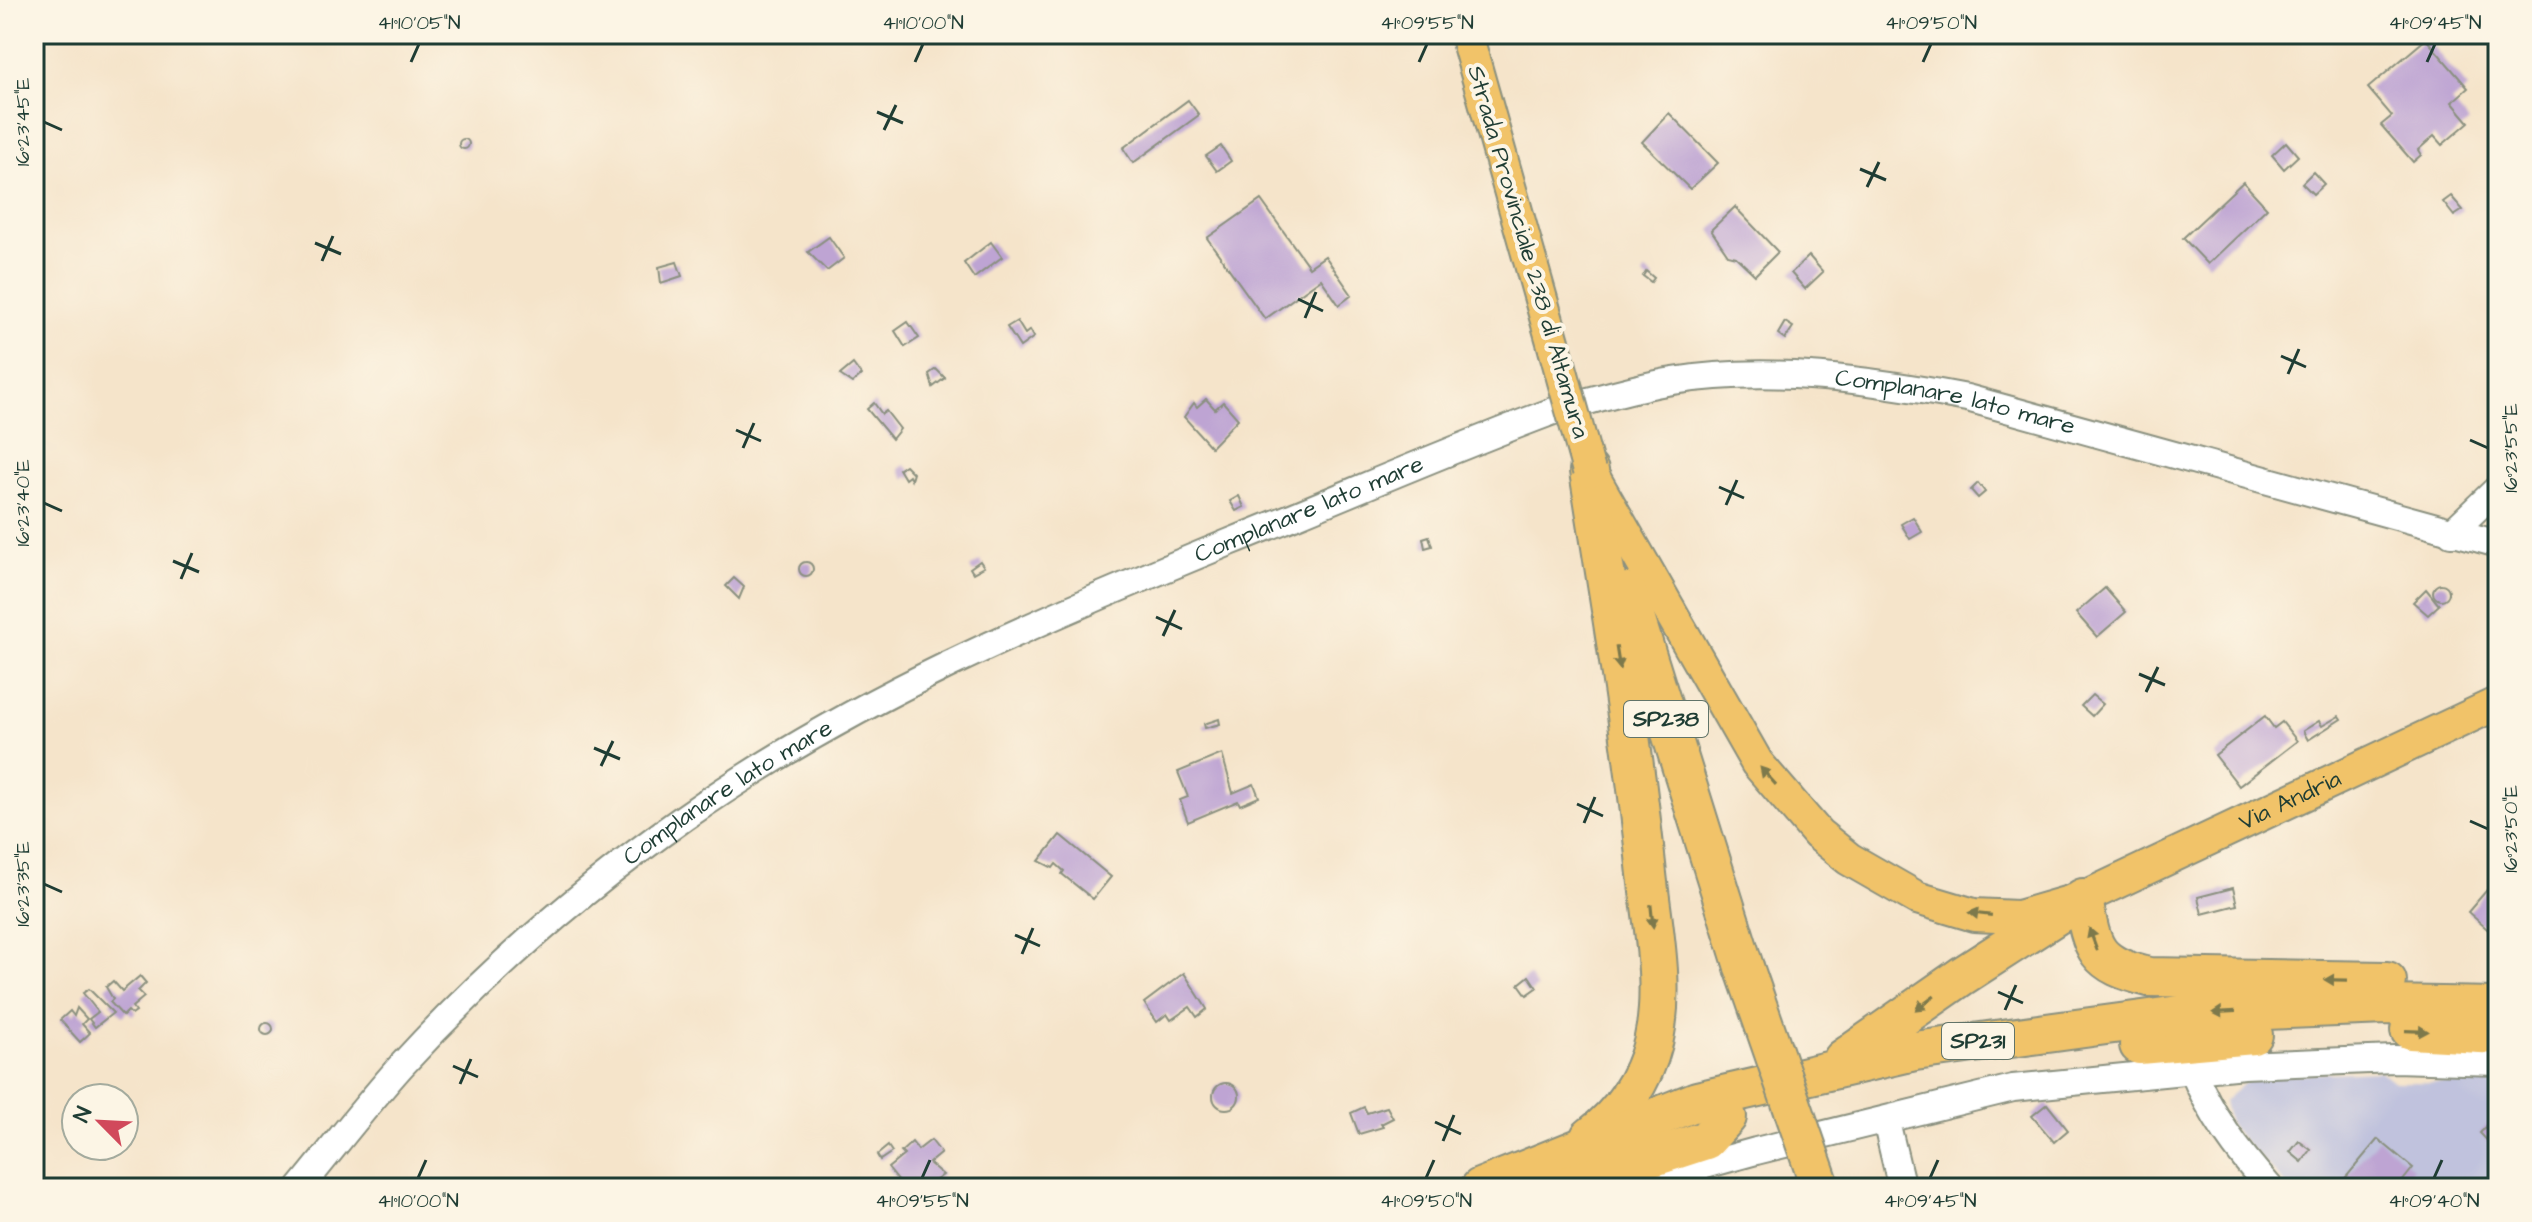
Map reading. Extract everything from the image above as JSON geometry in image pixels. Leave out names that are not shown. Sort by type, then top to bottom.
[{"type":"highway","name":"SP238","points":[[1589,471],[1744,967],[1820,1187]]},
{"type":"highway","points":[[1496,1187],[1592,1136],[1619,1110],[1640,1079],[1653,1044],[1659,1007],[1639,800],[1589,471]]},
{"type":"highway","points":[[1824,1072],[1962,976],[2083,898],[2089,932],[2098,953],[2117,969],[2149,977],[2498,985]]},
{"type":"highway","name":"SP231","points":[[1496,1187],[1697,1101],[1915,1051],[2194,1013],[2386,1005],[2498,1007]]},
{"type":"highway","name":"SP231","points":[[1496,1187],[1727,1117],[1974,1065],[2108,1047],[2299,1031],[2414,1030],[2498,1035]]},
{"type":"highway","points":[[1559,1188],[1706,1140],[1727,1117]]},
{"type":"main road","name":"Strada Provinciale 238 di Altamura","points":[[1466,34],[1589,471],[1757,763],[1818,834],[1858,865],[1917,898],[1974,915],[2018,917],[2083,898]]},
{"type":"main road","name":"Via Andria","points":[[2083,898],[2498,703]]},
{"type":"street","name":"Complanare lato mare","points":[[300,1188],[401,1066],[507,962],[594,887],[673,826],[778,756],[875,698],[979,648],[1559,409],[1636,388],[1719,376],[1804,376],[1887,383],[1967,398],[2498,544]]},
{"type":"street","points":[[2451,533],[2498,488]]},
{"type":"street","points":[[1622,1188],[1756,1151],[2013,1088],[2192,1069],[2394,1059],[2498,1062]]},
{"type":"street","points":[[2192,1069],[2206,1104],[2236,1150],[2270,1188]]},
{"type":"street","points":[[1886,1121],[1902,1188]]},
{"type":"shaded area","points":[[2380,1071],[2394,1082],[2498,1083],[2498,1188],[2289,1188],[2229,1125],[2224,1101],[2253,1076]]},
{"type":"building","points":[[2426,39],[2468,88],[2452,102],[2469,122],[2442,145],[2434,136],[2418,150],[2421,155],[2413,162],[2381,125],[2392,116],[2368,88]]},
{"type":"building","points":[[1188,100],[1199,115],[1133,163],[1123,148]]},
{"type":"building","points":[[1669,113],[1718,163],[1690,189],[1642,142]]},
{"type":"building","points":[[464,139],[469,144],[464,149],[459,144]]},
{"type":"building","points":[[2286,142],[2298,156],[2284,169],[2272,155]]},
{"type":"building","points":[[1221,146],[1231,161],[1217,171],[1206,156]]},
{"type":"building","points":[[2313,172],[2324,184],[2313,194],[2302,183]]},
{"type":"building","points":[[2243,182],[2267,208],[2208,264],[2183,238]]},
{"type":"building","points":[[2451,196],[2463,210],[2454,216],[2443,202]]},
{"type":"building","points":[[1261,200],[1309,267],[1325,256],[1352,295],[1339,305],[1321,279],[1265,319],[1207,238]]},
{"type":"building","points":[[1735,207],[1778,252],[1755,275],[1736,257],[1728,255],[1711,230]]},
{"type":"building","points":[[829,237],[844,258],[827,271],[808,252]]},
{"type":"building","points":[[991,242],[1002,257],[974,278],[964,263]]},
{"type":"building","points":[[1809,256],[1823,272],[1805,289],[1791,273]]},
{"type":"building","points":[[677,262],[682,276],[661,283],[659,267]]},
{"type":"building","points":[[1646,271],[1654,278],[1651,282],[1643,276]]},
{"type":"building","points":[[1017,321],[1025,334],[1030,330],[1034,337],[1020,347],[1007,327]]},
{"type":"building","points":[[908,322],[919,338],[905,347],[895,331]]},
{"type":"building","points":[[1785,322],[1793,327],[1785,339],[1778,334]]},
{"type":"building","points":[[853,364],[861,375],[852,383],[840,375]]},
{"type":"building","points":[[936,369],[945,378],[933,387],[929,374]]},
{"type":"building","points":[[1206,399],[1215,409],[1223,402],[1238,419],[1211,447],[1184,417],[1194,403],[1197,407]]},
{"type":"building","points":[[874,403],[882,414],[886,411],[900,429],[892,439],[867,409]]},
{"type":"building","points":[[905,465],[913,473],[911,480],[909,476],[905,479],[899,469]]},
{"type":"building","points":[[1978,483],[1985,492],[1978,498],[1971,490]]},
{"type":"building","points":[[1239,496],[1244,507],[1236,511],[1230,501]]},
{"type":"building","points":[[1913,517],[1922,532],[1910,539],[1901,524]]},
{"type":"building","points":[[1429,536],[1432,546],[1425,548],[1423,538]]},
{"type":"building","points":[[980,561],[984,567],[973,573],[970,568]]},
{"type":"building","points":[[806,562],[813,569],[806,576],[799,569]]},
{"type":"building","points":[[734,578],[744,587],[739,599],[726,586]]},
{"type":"building","points":[[2438,584],[2444,584],[2449,592],[2447,598],[2438,600],[2433,595],[2433,589]]},
{"type":"building","points":[[2105,588],[2126,612],[2097,637],[2076,613]]},
{"type":"building","points":[[2426,589],[2439,605],[2428,615],[2413,602]]},
{"type":"building","points":[[2092,695],[2103,704],[2092,716],[2081,706]]},
{"type":"building","points":[[2265,716],[2274,728],[2282,722],[2297,741],[2239,786],[2215,755]]},
{"type":"building","points":[[2339,716],[2341,719],[2308,740],[2303,731],[2319,721],[2322,726]]},
{"type":"building","points":[[1219,719],[1220,724],[1205,728],[1204,724]]},
{"type":"building","points":[[1222,754],[1233,793],[1254,784],[1259,797],[1240,805],[1238,801],[1188,822],[1180,800],[1188,797],[1178,772]]},
{"type":"building","points":[[1060,835],[1111,877],[1093,899],[1062,874],[1064,871],[1056,864],[1053,868],[1039,861]]},
{"type":"building","points":[[2498,877],[2498,933],[2495,936],[2468,912]]},
{"type":"building","points":[[2233,888],[2237,905],[2202,914],[2198,897]]},
{"type":"building","points":[[1184,973],[1207,1009],[1197,1017],[1190,1007],[1171,1020],[1167,1014],[1157,1022],[1144,1003]]},
{"type":"building","points":[[140,976],[146,983],[138,991],[144,997],[132,1007],[136,1012],[132,1015],[128,1011],[123,1016],[110,1002],[113,999],[106,987],[113,981],[122,991]]},
{"type":"building","points":[[1529,976],[1537,988],[1527,995],[1519,984]]},
{"type":"building","points":[[89,989],[113,1013],[95,1027],[89,1019],[98,1012],[83,993]]},
{"type":"building","points":[[77,1008],[87,1019],[82,1024],[90,1033],[80,1042],[60,1020],[70,1011],[74,1016]]},
{"type":"building","points":[[267,1023],[273,1029],[267,1035],[261,1029]]},
{"type":"building","points":[[1226,1083],[1235,1087],[1239,1096],[1235,1105],[1226,1109],[1217,1105],[1213,1096],[1217,1087]]},
{"type":"building","points":[[2047,1104],[2068,1130],[2054,1142],[2032,1116]]},
{"type":"building","points":[[1364,1107],[1367,1113],[1387,1107],[1393,1118],[1381,1124],[1383,1127],[1359,1134],[1351,1113]]},
{"type":"building","points":[[2498,1117],[2498,1152],[2480,1133]]},
{"type":"building","points":[[2378,1139],[2413,1168],[2397,1188],[2337,1188]]},
{"type":"building","points":[[931,1140],[941,1153],[929,1163],[943,1175],[929,1188],[904,1188],[888,1168],[904,1155],[901,1152],[912,1142],[918,1150]]},
{"type":"building","points":[[2299,1141],[2311,1150],[2302,1162],[2290,1152]]},
{"type":"building","points":[[888,1146],[892,1152],[880,1160],[877,1155]]}]
